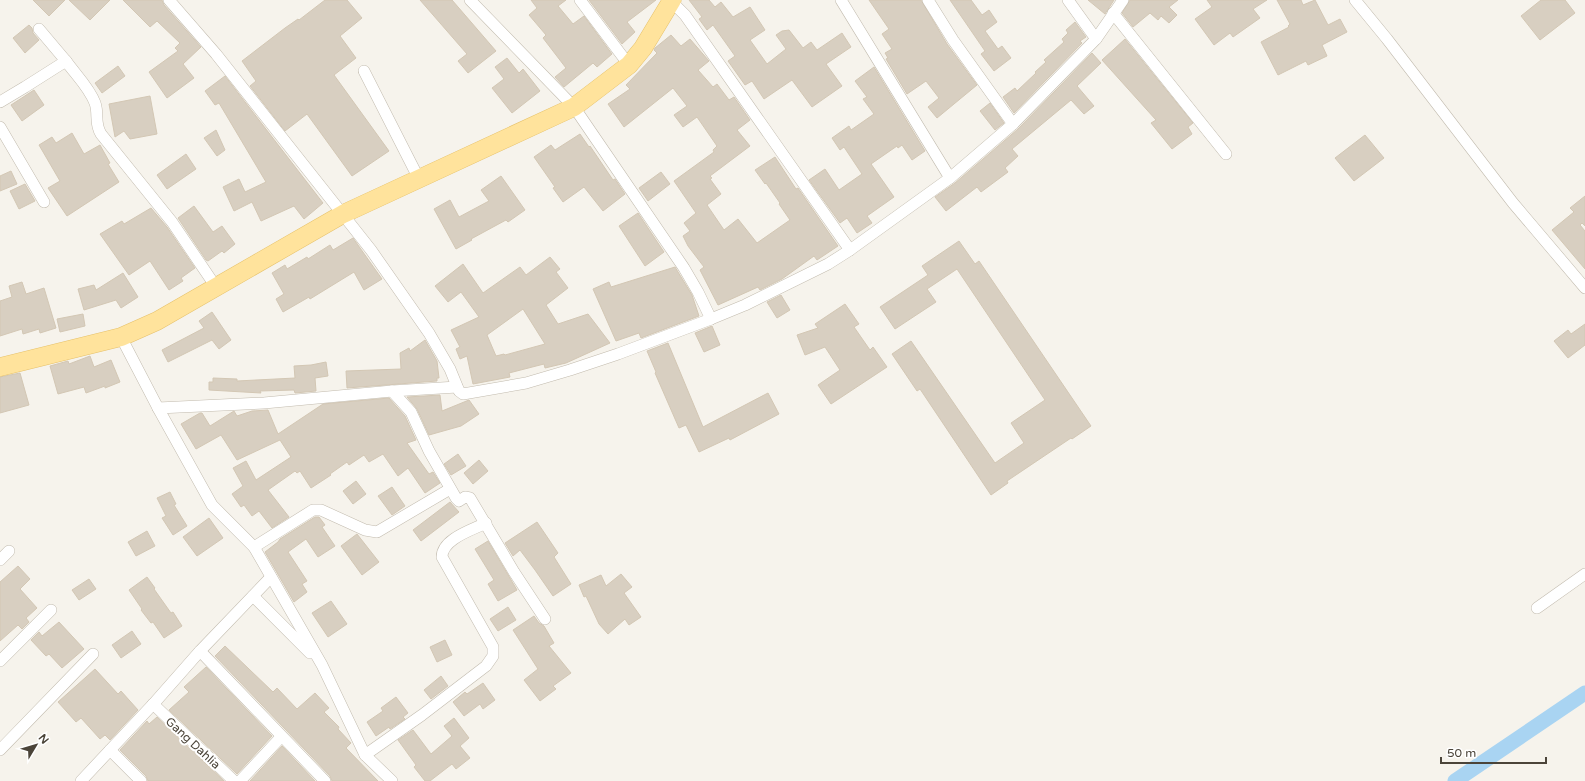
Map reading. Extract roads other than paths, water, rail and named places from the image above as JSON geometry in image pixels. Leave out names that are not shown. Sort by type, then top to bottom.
[{"type":"main road","points":[[0,367],[121,337],[157,321],[343,214],[574,107],[629,65],[643,48],[672,1]]},
{"type":"street","points":[[169,0],[216,54],[371,250],[429,333],[450,369],[460,393],[465,394],[544,378],[618,354],[711,319],[783,287],[828,264],[850,250],[950,178],[1013,124],[1096,39],[1123,0]]},
{"type":"street","points":[[470,0],[574,107],[684,268],[711,319]]},
{"type":"street","points":[[580,0],[629,65]]},
{"type":"street","points":[[841,0],[950,178]]},
{"type":"street","points":[[928,0],[1013,124]]},
{"type":"street","points":[[1068,0],[1096,39]]},
{"type":"street","points":[[1355,0],[1387,39],[1513,203],[1585,288]]},
{"type":"street","points":[[672,1],[685,15],[850,250]]},
{"type":"street","points":[[1113,13],[1226,154]]},
{"type":"street","points":[[39,28],[66,61],[92,97],[96,107],[97,125],[101,134],[172,222],[216,287]]},
{"type":"street","points":[[0,102],[25,88],[66,61]]},
{"type":"street","points":[[364,71],[418,179]]},
{"type":"street","points":[[0,127],[44,202]]},
{"type":"street","points":[[121,337],[158,408],[212,505],[254,547],[322,665],[365,755],[392,781]]},
{"type":"street","points":[[158,408],[264,404],[392,391],[457,387]]},
{"type":"street","points":[[392,391],[411,412],[425,444],[450,489],[459,501],[465,497],[470,498],[514,572],[545,619]]},
{"type":"street","points":[[254,547],[313,510],[321,510],[365,530],[377,532],[450,489]]},
{"type":"street","points":[[365,755],[422,715],[486,666],[493,656],[494,646],[442,557],[444,547],[449,541],[486,523]]},
{"type":"street","points":[[0,560],[9,551]]},
{"type":"street","points":[[1537,608],[1585,574]]},
{"type":"street","points":[[81,781],[200,651],[271,577]]},
{"type":"street","points":[[252,596],[322,665]]},
{"type":"street","points":[[0,661],[51,610]]},
{"type":"street","points":[[200,651],[281,737],[325,781]]},
{"type":"street","points":[[0,750],[93,654]]},
{"type":"street","name":"Gang Dahlia","points":[[153,704],[234,781]]},
{"type":"street","points":[[240,781],[281,737]]},
{"type":"street","points":[[110,750],[142,781]]},
{"type":"waterway","points":[[1455,781],[1585,693]]}]
